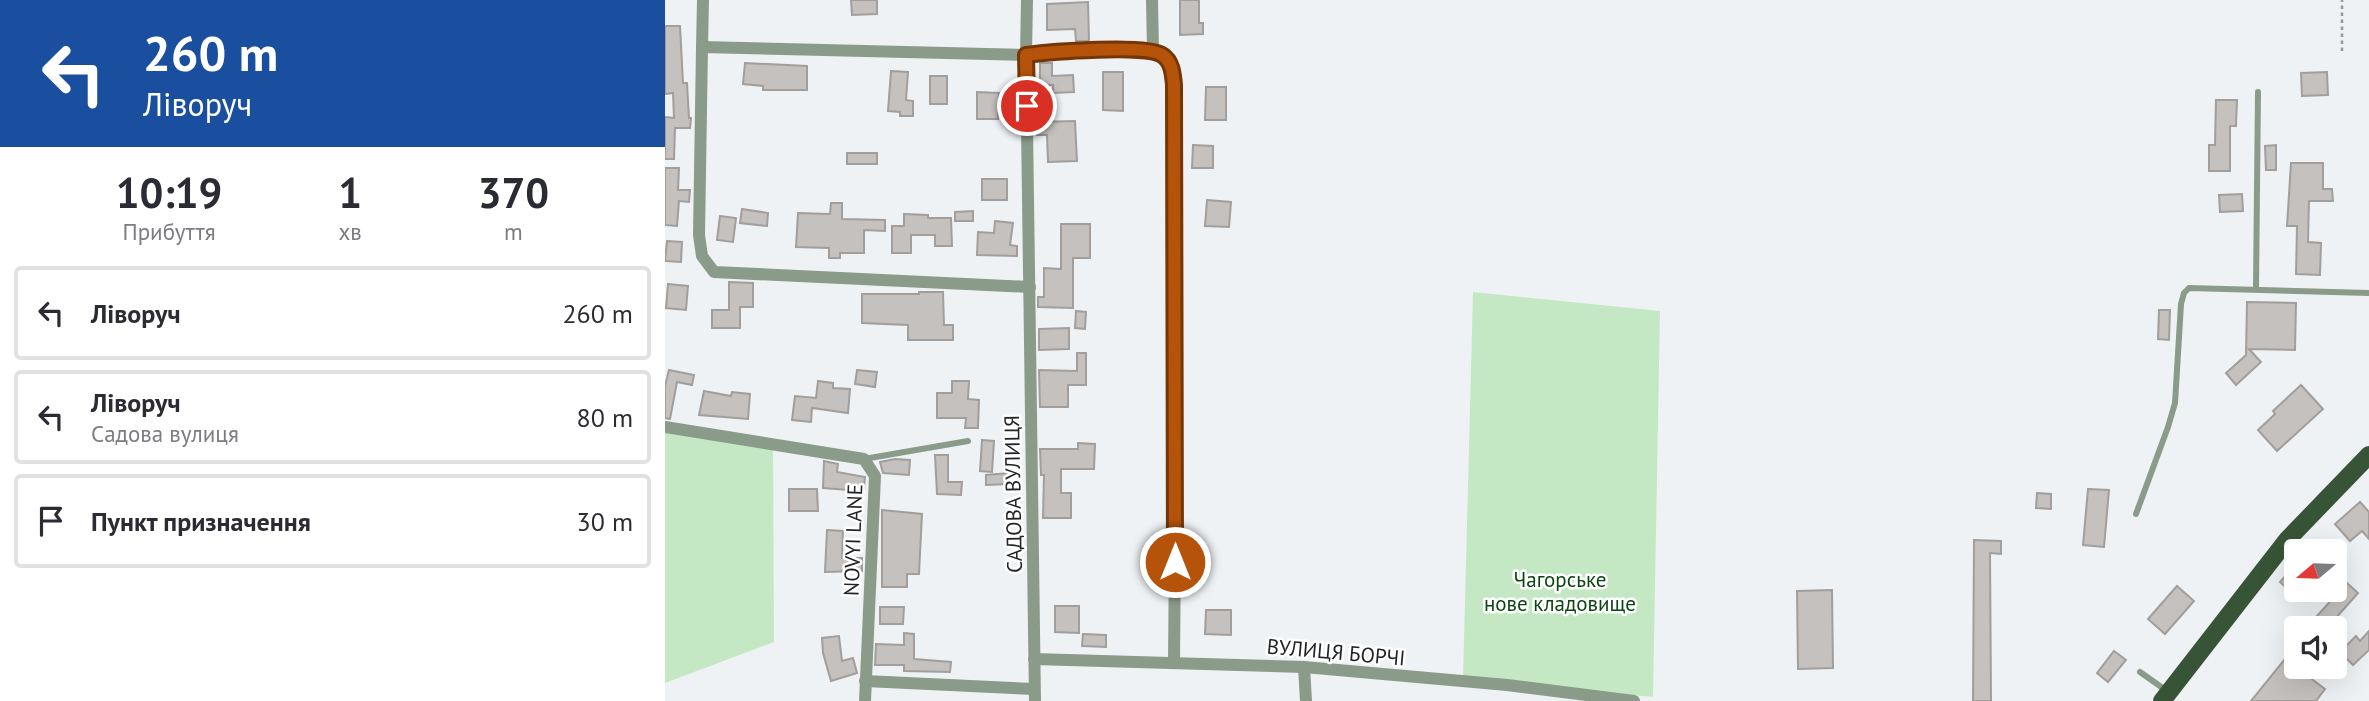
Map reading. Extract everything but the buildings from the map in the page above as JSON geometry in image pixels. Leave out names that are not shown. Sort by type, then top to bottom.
[{"type":"main road","points":[[2166,697],[2287,540],[2369,455]]},
{"type":"street","points":[[703,0],[699,235],[702,256],[714,272],[1030,287]]},
{"type":"street","name":"САДОВА ВУЛИЦЯ","points":[[1027,0],[1035,695]]},
{"type":"street","points":[[1152,0],[1153,51]]},
{"type":"street","points":[[702,47],[1026,55],[1059,50],[1153,51],[1168,60],[1174,85],[1174,662]]},
{"type":"street","name":"NOVYI LANE","points":[[665,427],[864,459],[876,476],[865,701]]},
{"type":"street","name":"ВУЛИЦЯ БОРЧІ","points":[[1034,659],[1304,667],[1499,684],[1563,697],[1634,701]]},
{"type":"street","points":[[1304,667],[1306,701]]},
{"type":"street","points":[[865,681],[1035,695]]},
{"type":"lane","points":[[2256,288],[2258,92]]},
{"type":"lane","points":[[2136,514],[2175,403],[2181,304],[2184,293],[2189,288],[2369,293]]},
{"type":"lane","points":[[864,459],[968,441]]},
{"type":"lane","points":[[2140,672],[2166,697]]},
{"type":"path","points":[[2341,51],[2342,0]]},
{"type":"green space","name":"Чагорське нове кладовище","points":[[1473,292],[1660,311],[1653,697],[1463,678]]},
{"type":"green space","points":[[665,426],[773,440],[774,642],[665,683]]},
{"type":"route","points":[[1027,106],[1026,55],[1059,50],[1149,50],[1163,55],[1171,67],[1174,85],[1175,562]]}]
